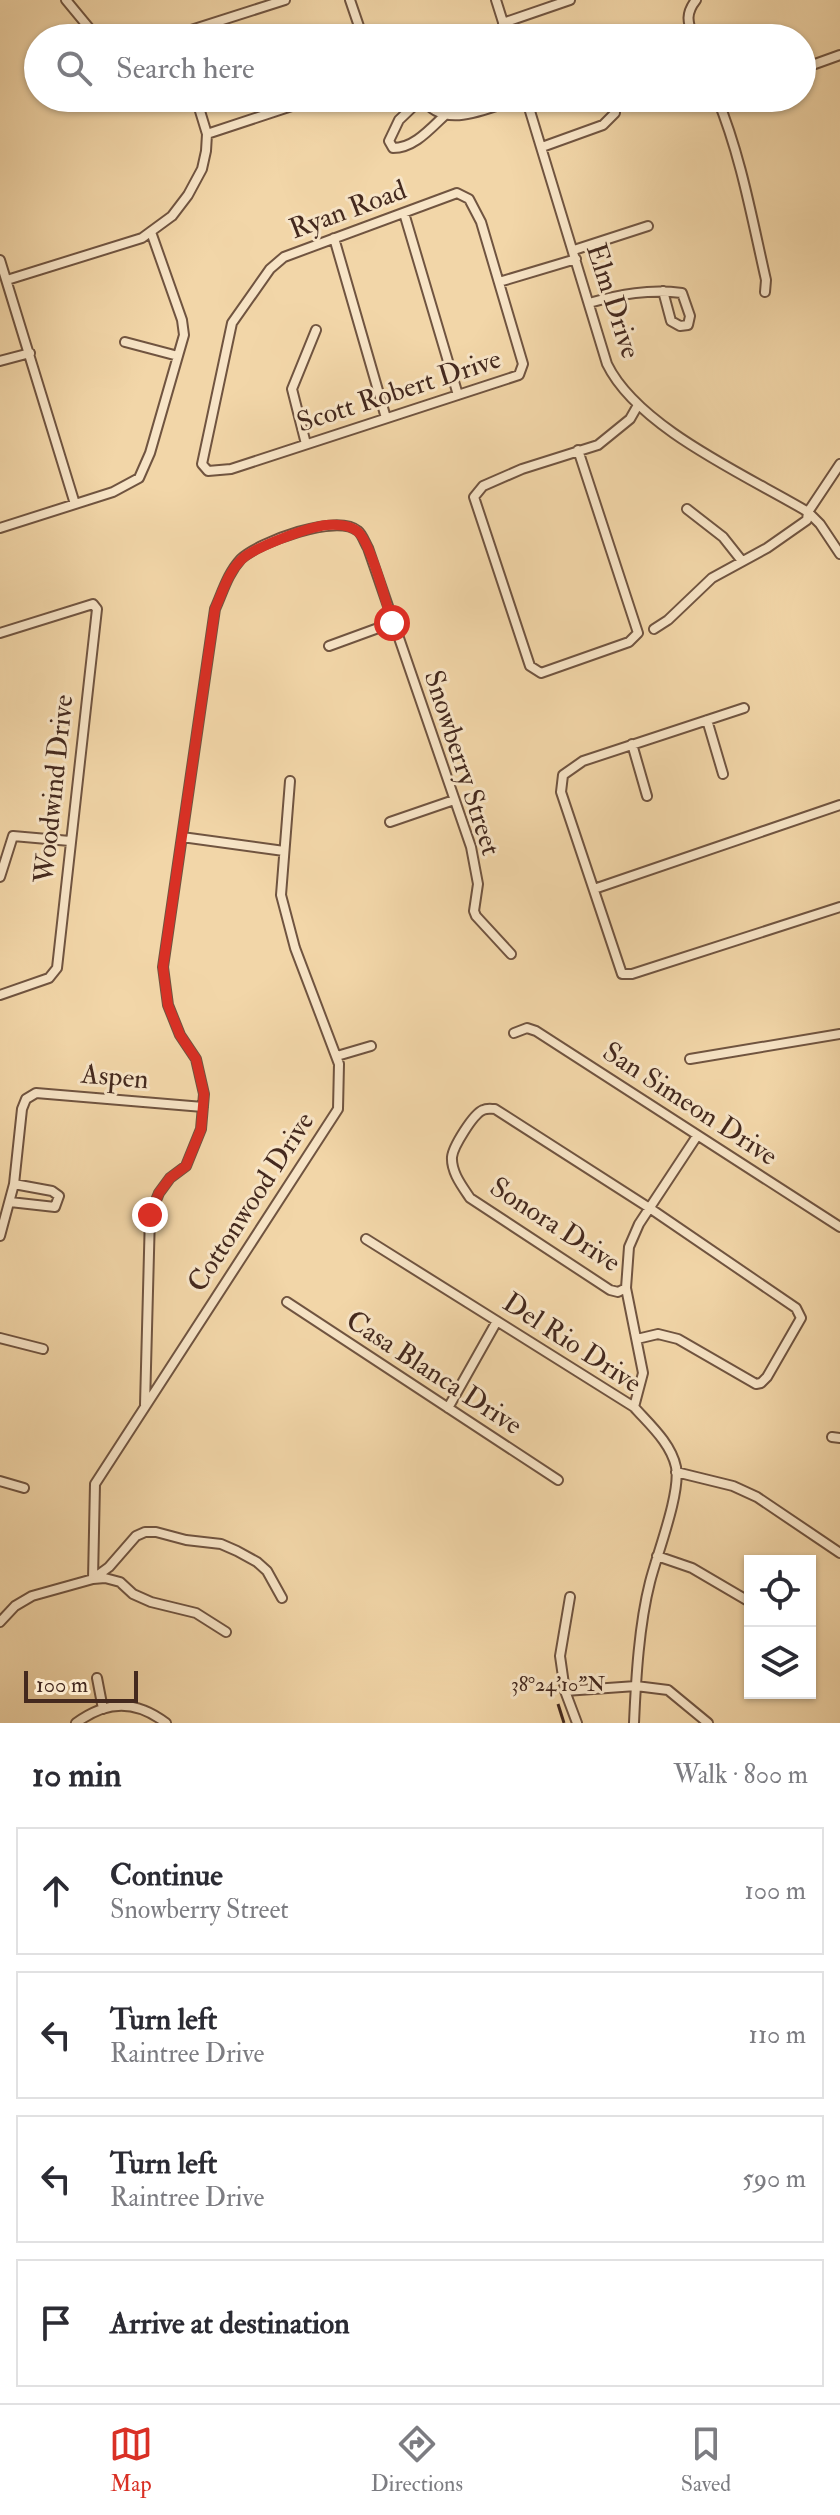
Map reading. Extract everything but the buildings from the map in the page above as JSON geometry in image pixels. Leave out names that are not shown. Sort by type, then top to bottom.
[{"type":"street","points":[[66,0],[86,24]]},
{"type":"street","points":[[212,24],[285,0]]},
{"type":"street","points":[[350,0],[358,24]]},
{"type":"street","points":[[496,0],[503,23],[570,0]]},
{"type":"street","points":[[688,24],[688,12],[696,0]]},
{"type":"street","points":[[816,64],[840,55]]},
{"type":"street","points":[[7,280],[142,238],[172,216],[202,169],[207,134],[200,112]]},
{"type":"street","points":[[207,134],[274,112]]},
{"type":"street","points":[[409,112],[393,129],[389,141],[393,148],[413,142],[445,115]]},
{"type":"street","points":[[437,112],[445,115],[470,112]]},
{"type":"street","name":"Elm Drive","points":[[531,112],[607,364],[624,392],[707,453],[808,512],[840,554]]},
{"type":"street","points":[[542,147],[603,125],[615,112]]},
{"type":"street","points":[[723,112],[731,130],[747,194],[766,280],[765,292]]},
{"type":"street","name":"Ryan Road","points":[[202,464],[232,323],[270,269],[284,257],[457,193],[469,199],[481,222],[499,282]]},
{"type":"street","points":[[404,213],[458,395]]},
{"type":"street","points":[[499,282],[648,226]]},
{"type":"street","points":[[0,528],[113,492],[139,478],[150,453],[184,335],[182,320],[151,232]]},
{"type":"street","points":[[334,238],[386,418]]},
{"type":"street","points":[[0,260],[75,504]]},
{"type":"street","name":"Scott Robert Drive","points":[[202,464],[208,471],[231,469],[519,375],[523,364],[499,282]]},
{"type":"street","points":[[589,303],[647,290],[663,291],[682,293],[690,316],[688,325],[680,326],[671,321],[663,291]]},
{"type":"street","points":[[306,444],[292,389],[316,330]]},
{"type":"street","points":[[125,342],[178,356]]},
{"type":"street","points":[[0,361],[30,353]]},
{"type":"street","points":[[578,450],[638,633],[629,642],[541,673],[530,666],[474,497],[483,486],[578,450],[598,445],[630,419],[638,405]]},
{"type":"street","points":[[654,629],[668,620],[712,578],[767,548],[807,520],[808,512],[840,464]]},
{"type":"street","points":[[687,509],[723,537],[742,561]]},
{"type":"street","name":"Snowberry Street","points":[[182,837],[215,609],[230,572],[244,556],[282,538],[326,525],[342,525],[359,531],[368,548],[471,847],[478,884],[474,911],[511,954]]},
{"type":"street","name":"Woodwind Drive","points":[[0,633],[93,604],[97,609],[57,968],[49,978],[0,995]]},
{"type":"street","points":[[329,646],[392,623]]},
{"type":"street","points":[[744,708],[583,761],[563,775],[561,792],[622,974],[632,974],[840,907]]},
{"type":"street","points":[[707,720],[723,774]]},
{"type":"street","points":[[632,744],[647,796]]},
{"type":"street","name":"Cottonwood Drive","points":[[93,1579],[95,1484],[338,1109],[337,1056],[295,948],[281,895],[290,781]]},
{"type":"street","points":[[390,822],[454,800]]},
{"type":"street","points":[[594,889],[840,805]]},
{"type":"street","points":[[0,877],[13,836],[70,841]]},
{"type":"street","points":[[145,1405],[150,1215],[159,1193],[170,1178],[186,1166],[201,1129],[204,1094],[196,1059],[180,1035],[168,1005],[163,967],[182,837],[284,851]]},
{"type":"street","name":"San Simeon Drive","points":[[514,1033],[527,1028],[536,1031],[840,1227]]},
{"type":"street","points":[[690,1059],[840,1034]]},
{"type":"street","points":[[337,1056],[371,1046]]},
{"type":"street","name":"Aspen","points":[[14,1184],[22,1109],[26,1099],[36,1093],[203,1107]]},
{"type":"street","name":"Sonora Drive","points":[[626,1288],[618,1292],[610,1290],[470,1198],[456,1177],[452,1156],[477,1114],[482,1110],[495,1109],[651,1209]]},
{"type":"street","points":[[634,1407],[643,1373],[626,1288],[629,1247],[639,1224],[697,1136]]},
{"type":"street","points":[[0,1236],[14,1184],[52,1191],[59,1196],[55,1207],[10,1202]]},
{"type":"street","points":[[637,1339],[658,1334],[678,1339],[756,1384],[767,1377],[801,1318],[796,1308],[651,1209]]},
{"type":"street","name":"Del Rio Drive","points":[[366,1239],[634,1407],[665,1442],[676,1472]]},
{"type":"street","name":"Casa Blanca Drive","points":[[287,1302],[558,1480]]},
{"type":"street","points":[[448,1408],[497,1321]]},
{"type":"street","points":[[0,1338],[43,1349]]},
{"type":"street","points":[[634,1723],[649,1584],[676,1472],[733,1486],[757,1497],[840,1553]]},
{"type":"street","points":[[0,1481],[24,1488]]},
{"type":"street","points":[[93,1579],[109,1567],[136,1536],[156,1532],[177,1539],[221,1544],[237,1551],[267,1571],[282,1598]]},
{"type":"street","points":[[657,1556],[692,1568],[744,1598]]},
{"type":"street","points":[[0,1622],[15,1606],[32,1596],[105,1578],[120,1582],[133,1594],[151,1602],[196,1613],[226,1632]]},
{"type":"street","points":[[570,1597],[560,1656],[565,1691],[577,1723]]},
{"type":"street","points":[[97,1678],[103,1709]]},
{"type":"street","points":[[565,1691],[636,1686],[668,1690],[708,1723]]},
{"type":"street","points":[[76,1723],[103,1709],[133,1705],[151,1712],[166,1723]]},
{"type":"route","points":[[150,1215],[159,1193],[170,1178],[186,1166],[201,1129],[204,1094],[196,1059],[180,1035],[168,1005],[163,967],[215,609],[230,572],[244,556],[282,538],[326,525],[342,525],[359,531],[368,548],[392,623]]}]
